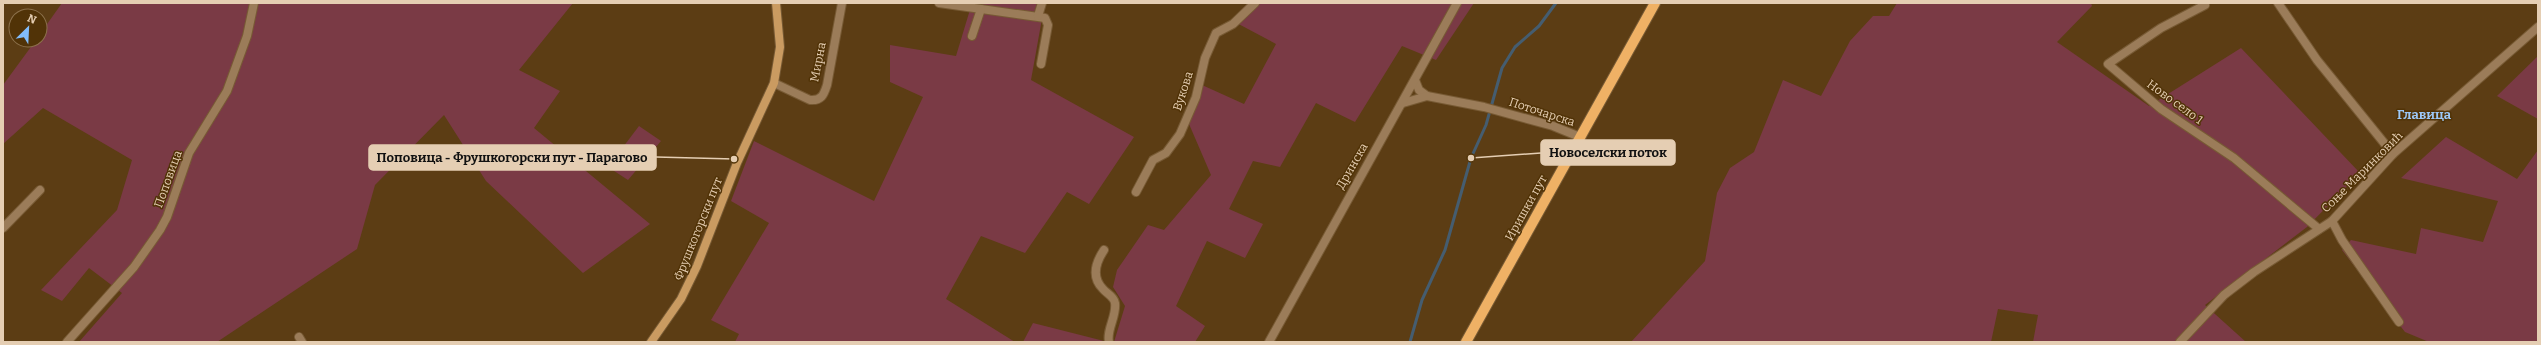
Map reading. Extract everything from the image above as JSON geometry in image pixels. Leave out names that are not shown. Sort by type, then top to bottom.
[{"type":"main road","name":"Иришки пут","points":[[1466,342],[1655,3]]},
{"type":"street","name":"Поповица","points":[[67,342],[134,267],[160,230],[167,217],[189,153],[227,91],[247,36],[254,3]]},
{"type":"street","name":"Фрушкогорски пут","points":[[650,342],[681,300],[697,266],[737,163],[774,83],[780,47],[776,3]]},
{"type":"street","name":"Мирна","points":[[774,83],[810,100],[816,101],[823,97],[827,85],[842,3]]},
{"type":"street","points":[[939,3],[1045,18],[1048,25],[1041,64]]},
{"type":"street","points":[[1038,16],[1042,3]]},
{"type":"street","name":"Вукова","points":[[1136,192],[1153,160],[1166,153],[1180,134],[1196,97],[1205,58],[1216,33],[1232,24],[1255,3]]},
{"type":"street","name":"Дринска","points":[[1269,342],[1356,182],[1403,103],[1457,3]]},
{"type":"street","points":[[2278,3],[2317,60],[2393,154]]},
{"type":"street","name":"Ново село 1","points":[[2205,5],[2161,28],[2108,64],[2161,109],[2234,158],[2319,229]]},
{"type":"street","points":[[972,36],[980,9]]},
{"type":"street","name":"Соње Маринковић","points":[[2180,342],[2224,295],[2254,272],[2332,221],[2393,154],[2538,27]]},
{"type":"street","points":[[1415,80],[1419,90],[1427,96]]},
{"type":"street","points":[[1403,103],[1427,96]]},
{"type":"street","name":"Поточарска","points":[[1427,96],[1497,110],[1553,126],[1580,137]]},
{"type":"street","points":[[3,228],[40,190]]},
{"type":"street","points":[[2332,221],[2399,322]]},
{"type":"street","points":[[1104,250],[1096,262],[1095,271],[1103,289],[1112,296],[1115,303],[1113,322],[1107,336],[1109,342]]},
{"type":"shaded area","points":[[62,3],[573,3],[519,70],[560,91],[534,128],[650,224],[583,273],[486,181],[444,115],[375,185],[357,249],[217,342],[79,342],[122,293],[89,268],[62,301],[41,290],[117,210],[132,160],[43,108],[3,144],[3,85],[30,48],[48,48],[48,23]]},
{"type":"shaded area","points":[[972,3],[1037,3],[1034,13],[1043,13],[1031,80],[1134,137],[1089,204],[1067,192],[1025,253],[981,236],[946,299],[1015,342],[735,342],[739,334],[711,320],[769,223],[731,201],[754,141],[874,201],[923,97],[890,82],[890,45],[956,56]]},
{"type":"shaded area","points":[[1248,3],[1474,3],[1436,60],[1402,46],[1355,122],[1316,103],[1280,167],[1253,161],[1229,209],[1263,224],[1245,258],[1207,241],[1176,306],[1205,326],[1195,342],[1114,342],[1125,306],[1113,287],[1117,270],[1148,225],[1164,230],[1211,175],[1189,124],[1202,85],[1244,104],[1276,44],[1231,20]]},
{"type":"shaded area","points":[[1897,3],[2091,3],[2092,6],[2057,42],[2149,106],[2241,48],[2360,173],[2307,227],[2205,305],[2246,342],[2033,342],[2038,315],[1998,309],[1991,342],[1631,342],[1705,261],[1717,193],[1730,168],[1754,152],[1783,80],[1821,96],[1850,41],[1873,16],[1889,16]]},
{"type":"shaded area","points":[[2538,56],[2538,119],[2497,96]]},
{"type":"shaded area","points":[[639,126],[661,141],[628,180],[608,167]]},
{"type":"shaded area","points":[[2446,137],[2517,179],[2538,150],[2538,342],[2429,342],[2405,332],[2342,250],[2351,240],[2416,254],[2421,228],[2483,242],[2498,201],[2401,178]]},
{"type":"shaded area","points":[[1033,323],[1108,342],[1023,342]]},
{"type":"waterway","points":[[1410,342],[1422,300],[1445,250],[1471,158],[1486,125],[1502,68],[1515,47],[1539,26],[1556,3]]},
{"type":"place","name":"Новоселски поток","points":[[1471,158]]},
{"type":"place","name":"Поповица - Фрушкогорски пут - Парагово","points":[[734,159]]},
{"type":"district","name":"Главица","points":[[2424,114]]}]
